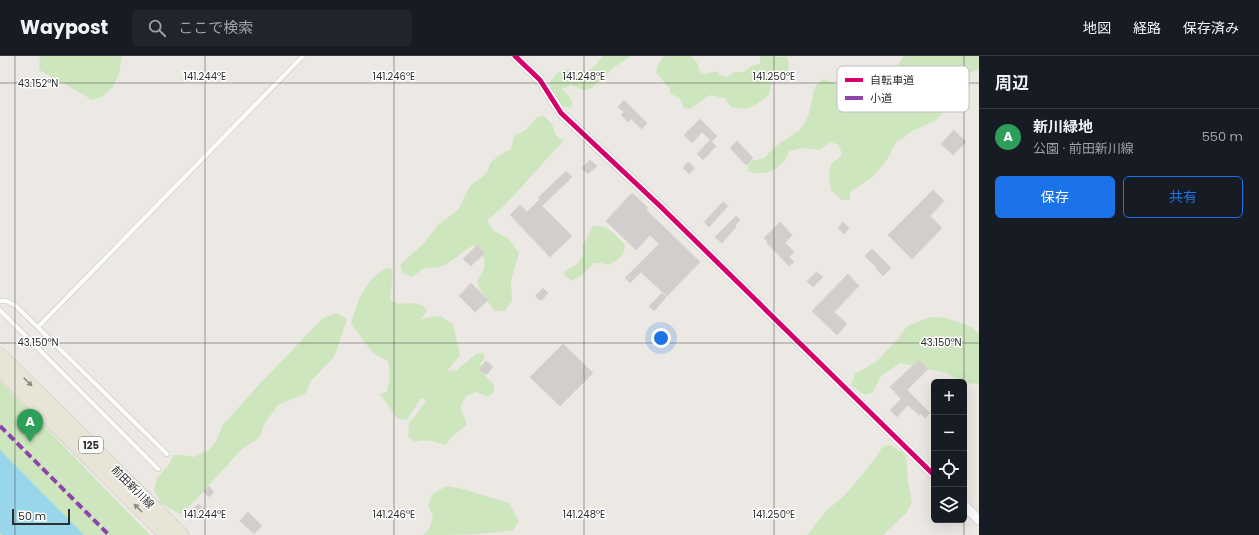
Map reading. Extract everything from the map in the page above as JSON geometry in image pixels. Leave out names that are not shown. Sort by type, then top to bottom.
[{"type":"main road","name":"前田新川線","points":[[0,355],[182,535]]},
{"type":"main road","name":"前田新川線","points":[[0,370],[166,535]]},
{"type":"street","points":[[515,56],[540,80],[561,113],[660,206],[931,472]]},
{"type":"street","points":[[967,508],[979,520]]},
{"type":"lane","points":[[38,327],[303,56]]},
{"type":"lane","points":[[0,301],[6,301],[15,305],[167,454]]},
{"type":"lane","points":[[0,310],[158,469]]},
{"type":"green space","points":[[40,56],[122,56],[119,74],[113,87],[102,97],[90,100],[86,96],[39,70]]},
{"type":"green space","points":[[603,56],[631,56],[613,68],[592,88],[584,90],[571,85],[562,89],[572,102],[571,108],[564,107],[550,88],[550,82],[557,73],[570,69],[579,74],[593,68]]},
{"type":"green space","points":[[664,56],[691,56],[698,64],[700,72],[705,74],[717,71],[720,75],[726,77],[735,72],[744,72],[751,66],[760,64],[760,56],[787,57],[789,64],[787,75],[779,81],[772,82],[769,95],[752,107],[731,107],[724,98],[710,95],[690,109],[684,108],[680,99],[670,93],[670,89],[656,73],[658,64]]},
{"type":"green space","points":[[904,56],[979,56],[979,67],[977,70],[969,73],[969,66],[898,65]]},
{"type":"green space","points":[[823,79],[833,82],[837,86],[837,112],[943,112],[936,120],[910,132],[897,141],[888,158],[873,177],[850,192],[850,200],[842,200],[831,191],[829,176],[831,164],[840,157],[842,153],[838,145],[831,142],[819,150],[803,148],[789,151],[780,166],[772,171],[757,173],[748,171],[748,161],[763,159],[777,145],[800,130],[808,117],[815,87]]},
{"type":"green space","points":[[544,116],[552,124],[555,134],[563,141],[505,205],[487,220],[494,231],[508,238],[519,253],[511,280],[512,301],[505,311],[494,311],[480,289],[477,282],[483,271],[485,263],[482,254],[475,245],[452,261],[440,267],[424,268],[412,277],[402,273],[400,265],[424,243],[438,225],[458,210],[470,186],[486,174],[491,162],[511,149],[514,136],[526,130],[537,117]]},
{"type":"green space","points":[[593,226],[603,227],[611,231],[625,245],[624,252],[618,259],[609,265],[594,263],[584,273],[572,281],[565,276],[564,272],[577,264],[584,254],[582,247]]},
{"type":"green space","points":[[387,268],[391,268],[393,273],[390,300],[399,304],[412,303],[423,305],[427,311],[421,319],[440,316],[453,324],[460,355],[447,371],[457,370],[476,354],[483,353],[485,358],[480,364],[484,375],[494,384],[494,392],[488,397],[476,392],[466,396],[460,407],[467,425],[454,435],[445,445],[430,441],[414,442],[408,436],[409,423],[426,400],[421,398],[407,420],[398,419],[380,394],[387,392],[390,374],[388,361],[373,353],[351,324],[363,292],[373,278]]},
{"type":"green space","points":[[336,313],[347,319],[334,357],[311,381],[306,393],[278,405],[265,423],[259,438],[241,450],[190,506],[180,514],[161,503],[154,491],[157,478],[169,464],[174,455],[194,457],[209,450],[216,441],[223,425],[254,390],[323,318]]},
{"type":"green space","points":[[931,317],[946,318],[972,327],[979,334],[979,384],[967,383],[967,379],[957,379],[946,373],[900,363],[880,377],[873,392],[866,395],[858,391],[851,385],[855,374],[877,361],[898,339],[907,326]]},
{"type":"green space","points":[[0,381],[150,535],[0,535]]},
{"type":"green space","points":[[890,445],[905,454],[912,503],[907,512],[883,535],[807,535],[826,511],[845,495],[875,459],[883,446]]},
{"type":"green space","points":[[446,486],[463,489],[509,503],[519,521],[513,530],[502,532],[423,535],[429,529],[433,517],[428,505],[432,495]]},
{"type":"water","points":[[0,450],[84,535],[2,535],[0,533]]},
{"type":"building","points":[[624,100],[647,123],[642,129],[631,119],[628,122],[621,115],[624,112],[618,107]]},
{"type":"building","points":[[700,119],[717,136],[712,141],[702,132],[692,143],[684,135]]},
{"type":"building","points":[[954,130],[966,142],[953,155],[941,144]]},
{"type":"building","points":[[710,140],[716,146],[703,160],[697,154]]},
{"type":"building","points":[[737,141],[753,158],[746,165],[730,148]]},
{"type":"building","points":[[590,160],[597,166],[588,174],[582,168]]},
{"type":"building","points":[[688,162],[695,168],[689,174],[683,168]]},
{"type":"building","points":[[566,171],[572,177],[542,206],[572,236],[550,257],[510,215],[520,205],[527,212],[540,199],[538,198]]},
{"type":"building","points":[[933,190],[944,201],[930,216],[942,228],[912,259],[888,235]]},
{"type":"building","points":[[632,193],[648,208],[646,210],[700,262],[667,296],[641,272],[630,283],[625,278],[659,244],[650,235],[636,250],[606,221]]},
{"type":"building","points":[[723,202],[728,206],[709,227],[704,222]]},
{"type":"building","points":[[736,216],[740,220],[722,243],[715,237]]},
{"type":"building","points":[[780,222],[792,235],[785,243],[794,252],[789,257],[794,262],[789,266],[764,238]]},
{"type":"building","points":[[843,222],[849,228],[844,234],[838,228]]},
{"type":"building","points":[[477,245],[485,253],[471,266],[463,259]]},
{"type":"building","points":[[872,249],[891,268],[883,276],[865,256]]},
{"type":"building","points":[[817,272],[823,277],[813,287],[807,281]]},
{"type":"building","points":[[848,274],[859,286],[834,312],[847,324],[837,335],[812,311]]},
{"type":"building","points":[[471,283],[488,300],[475,312],[459,296]]},
{"type":"building","points":[[543,288],[548,293],[541,301],[535,296]]},
{"type":"building","points":[[662,293],[666,297],[654,311],[649,306]]},
{"type":"building","points":[[563,344],[593,373],[560,406],[530,377]]},
{"type":"building","points":[[919,360],[928,369],[907,390],[930,413],[925,418],[921,414],[919,415],[908,405],[897,417],[890,410],[901,399],[890,387]]},
{"type":"building","points":[[486,361],[493,367],[486,375],[479,369]]},
{"type":"building","points":[[209,486],[214,492],[209,497],[203,491]]},
{"type":"building","points":[[198,504],[204,508],[199,515],[193,510]]},
{"type":"building","points":[[248,512],[262,526],[254,534],[240,521]]},
{"type":"marked path","points":[[0,426],[109,535]]},
{"type":"cycle path","points":[[515,56],[540,80],[561,113],[660,206],[931,472]]},
{"type":"place","name":"新川緑地","points":[[30,442]]}]
